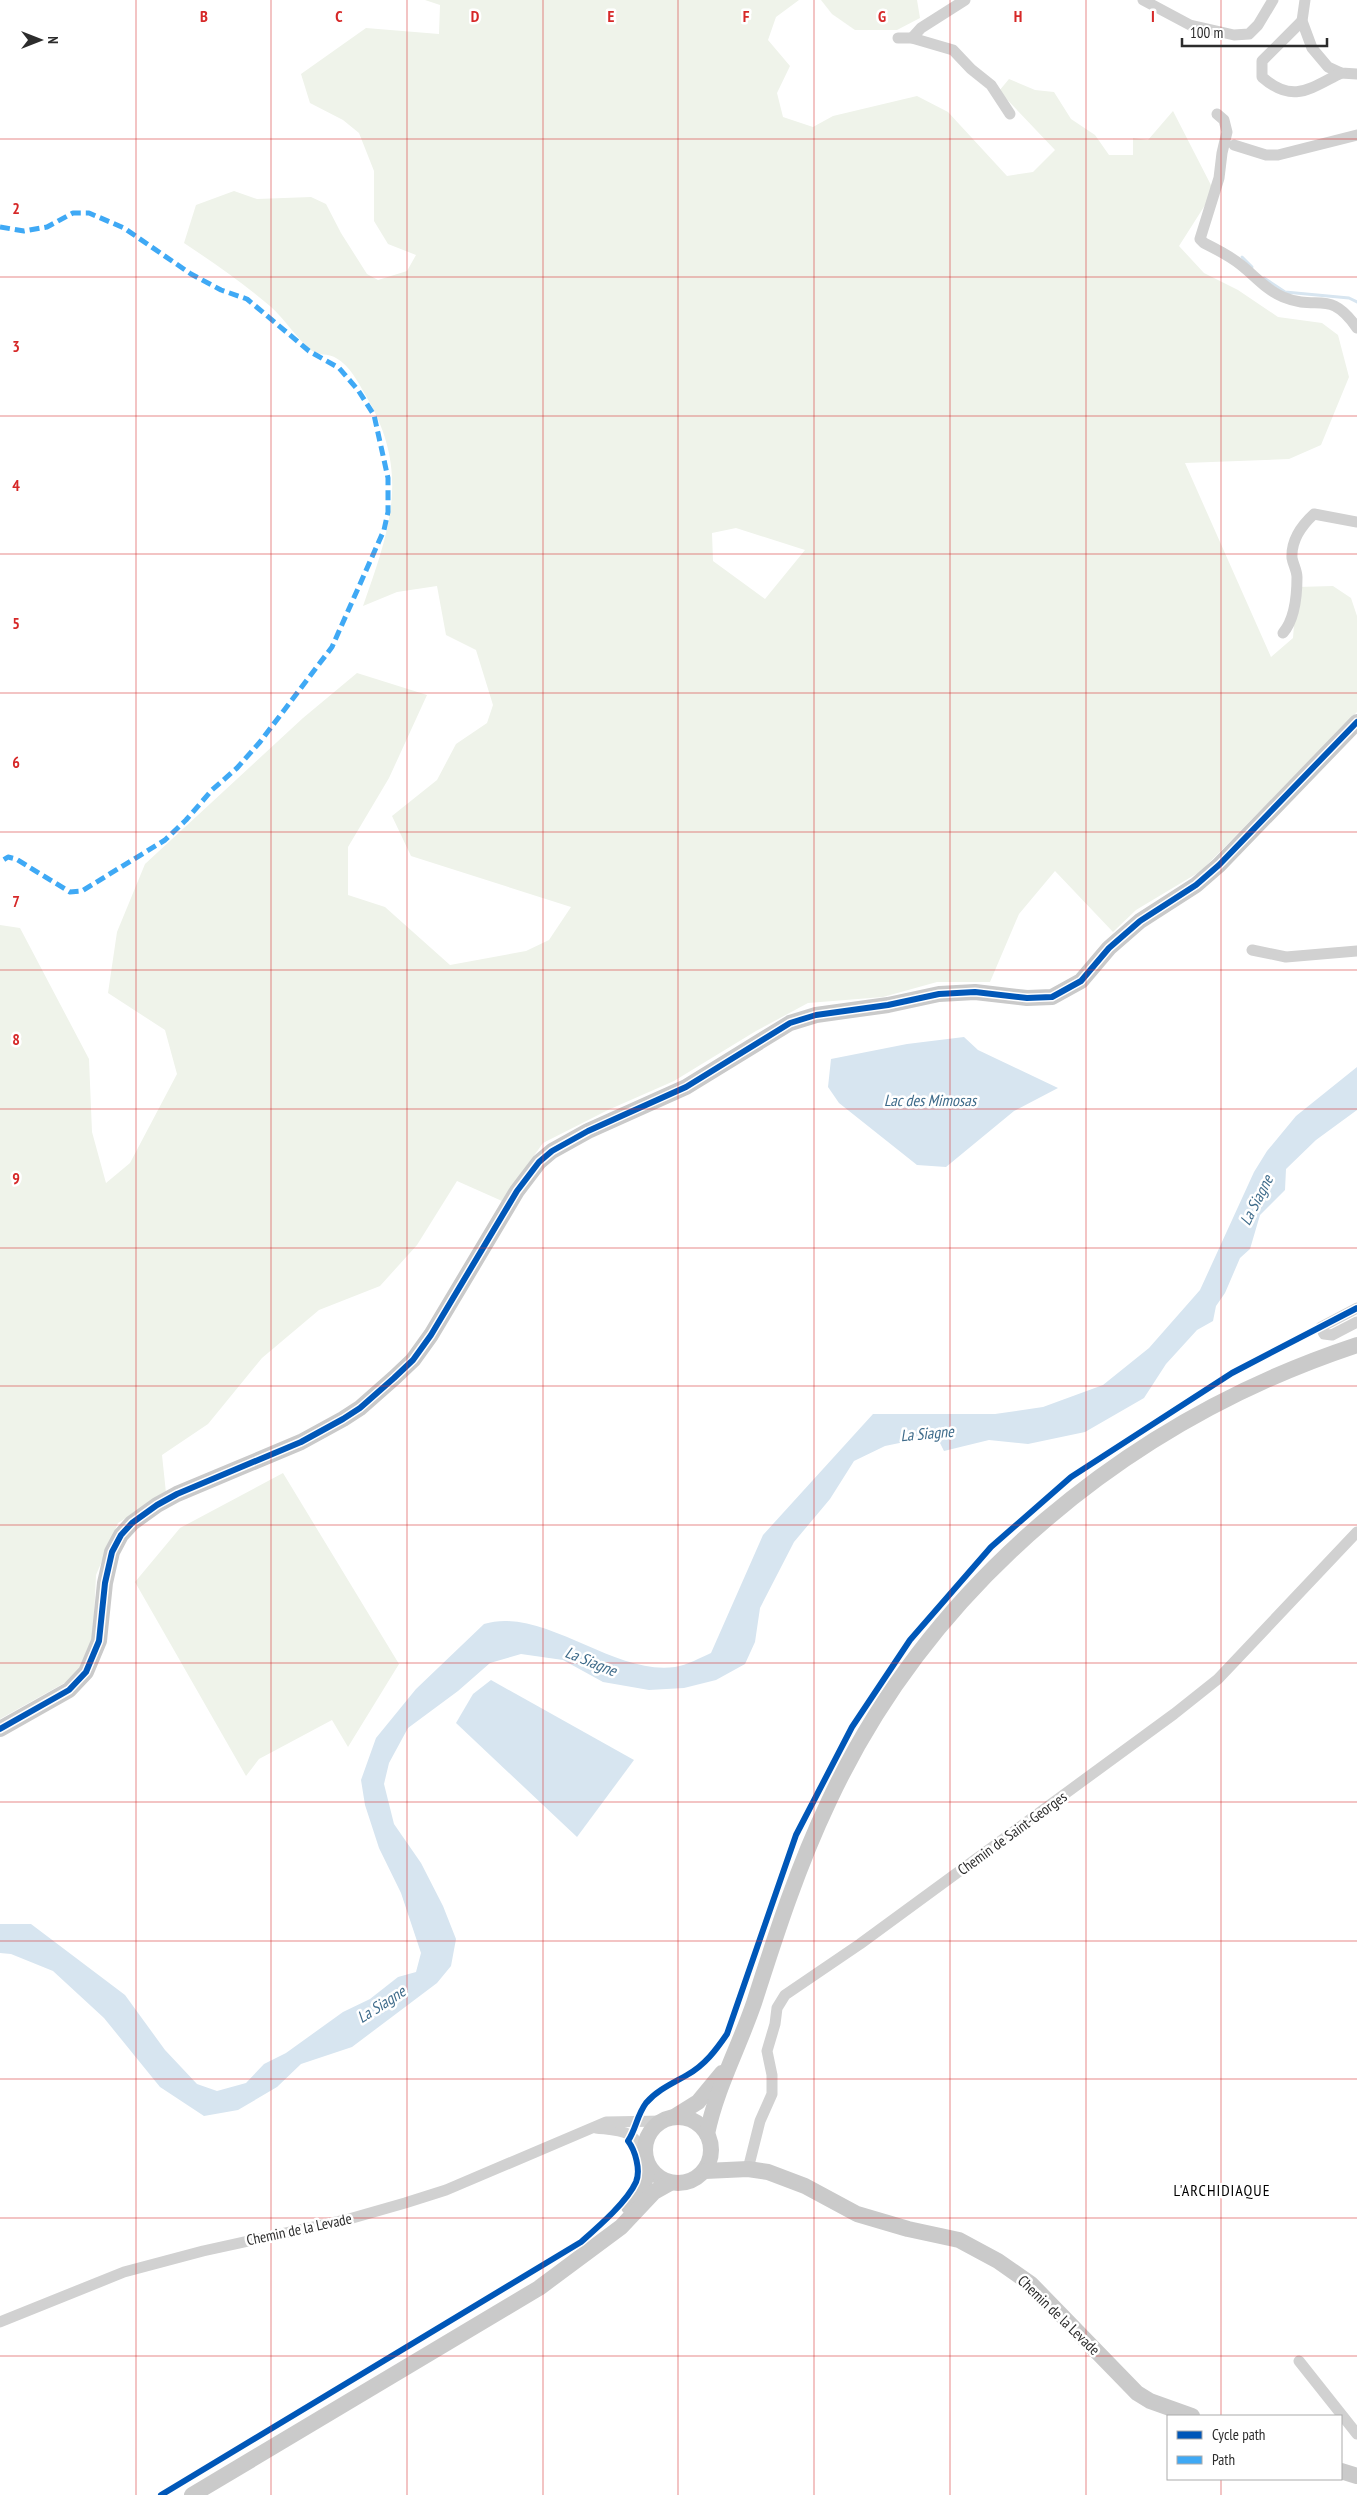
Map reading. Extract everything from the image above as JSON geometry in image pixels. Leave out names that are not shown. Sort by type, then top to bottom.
[{"type":"street","points":[[912,38],[921,28],[965,0]]},
{"type":"street","points":[[1143,0],[1190,25],[1234,35],[1249,34],[1258,25],[1273,0]]},
{"type":"street","points":[[1305,0],[1302,21],[1312,48],[1328,67],[1341,73],[1357,74]]},
{"type":"street","points":[[1302,21],[1262,61],[1262,77],[1276,88],[1301,93],[1341,73]]},
{"type":"street","points":[[898,38],[912,38],[953,50],[970,69],[991,85],[1010,114]]},
{"type":"street","points":[[1216,114],[1224,120],[1227,132],[1219,178],[1200,239],[1240,264],[1270,290],[1296,301],[1329,303],[1341,308],[1357,328]]},
{"type":"street","points":[[1234,145],[1266,155],[1278,155],[1357,135]]},
{"type":"street","points":[[1283,633],[1291,623],[1297,576],[1292,558],[1294,542],[1304,523],[1314,514],[1357,522]]},
{"type":"street","points":[[0,1729],[69,1690],[86,1672],[99,1641],[105,1583],[112,1552],[121,1535],[156,1505],[177,1494],[301,1442],[343,1419],[372,1397],[412,1360],[431,1335],[517,1191],[539,1162],[552,1151],[588,1131],[686,1087],[790,1023],[816,1014],[888,1005],[939,994],[975,992],[1026,998],[1052,996],[1082,981],[1110,948],[1140,921],[1196,885],[1219,865],[1357,722]]},
{"type":"street","points":[[1252,950],[1286,957],[1357,951]]},
{"type":"street","points":[[1357,1308],[1321,1327],[1324,1334],[1332,1335],[1357,1322]]},
{"type":"street","points":[[192,2495],[539,2288],[622,2227],[654,2192],[670,2183],[689,2182],[705,2171],[710,2162],[709,2140],[712,2110],[748,2020],[792,1886],[830,1798],[882,1706],[938,1629],[970,1592],[1050,1516],[1104,1472],[1137,1449],[1182,1422],[1244,1390],[1310,1361],[1357,1345]]},
{"type":"street","name":"Chemin de Saint-Georges","points":[[748,2169],[760,2121],[772,2094],[772,2076],[767,2051],[778,2008],[785,1996],[860,1944],[1174,1714],[1218,1679],[1357,1532]]},
{"type":"street","points":[[601,2242],[640,2191],[647,2160],[648,2136],[669,2119],[698,2102],[718,2079],[735,2052]]},
{"type":"street","points":[[669,2119],[695,2121],[709,2140]]},
{"type":"street","name":"Chemin de la Levade","points":[[0,2322],[124,2272],[203,2250],[349,2219],[446,2190],[606,2122],[622,2120],[649,2122],[669,2119]]},
{"type":"street","name":"Chemin de la Levade","points":[[594,2128],[622,2131],[632,2135],[639,2142],[647,2160]]},
{"type":"street","name":"Chemin de la Levade","points":[[709,2140],[726,2158],[748,2169],[779,2176],[804,2186],[857,2214],[908,2229],[959,2240],[998,2261],[1031,2284],[1138,2393],[1150,2401],[1189,2415]]},
{"type":"street","points":[[647,2160],[661,2179],[670,2183]]},
{"type":"street","name":"Chemin de la Levade","points":[[705,2171],[748,2169]]},
{"type":"street","points":[[1299,2361],[1342,2415]]},
{"type":"street","points":[[1342,2415],[1357,2434]]},
{"type":"street","points":[[1342,2471],[1357,2476]]},
{"type":"shaded area","points":[[425,0],[799,0],[776,17],[768,40],[790,66],[777,93],[783,117],[813,127],[833,116],[917,96],[948,112],[1007,176],[1033,172],[1055,150],[999,91],[1009,79],[1035,90],[1054,92],[1071,119],[1095,135],[1109,155],[1133,155],[1133,138],[1148,140],[1173,111],[1214,191],[1179,246],[1204,273],[1238,290],[1278,317],[1322,323],[1338,335],[1349,377],[1321,445],[1289,459],[1185,463],[1271,657],[1293,638],[1297,587],[1333,586],[1351,598],[1357,616],[1357,712],[1201,871],[1136,910],[1113,932],[1055,871],[1019,914],[990,982],[937,982],[883,997],[808,1003],[756,1031],[674,1081],[608,1110],[543,1143],[502,1201],[457,1181],[417,1245],[380,1286],[319,1310],[262,1358],[208,1424],[162,1455],[166,1493],[118,1523],[96,1575],[93,1639],[75,1677],[0,1719],[0,925],[20,928],[89,1059],[92,1132],[106,1183],[130,1163],[177,1074],[165,1030],[108,993],[117,932],[145,864],[303,718],[357,673],[427,695],[389,778],[348,847],[348,895],[385,907],[450,965],[526,951],[549,940],[571,907],[411,856],[392,816],[437,780],[456,744],[487,723],[493,705],[476,650],[446,635],[437,586],[397,592],[363,606],[388,526],[392,501],[392,476],[388,450],[380,424],[360,385],[341,361],[333,356],[316,353],[311,350],[270,306],[228,273],[184,243],[196,205],[234,191],[257,199],[311,197],[326,204],[341,233],[367,274],[378,280],[407,271],[416,255],[388,244],[374,221],[374,171],[359,133],[343,120],[310,103],[301,74],[366,28],[439,34],[440,5]],"holes":[[[736,528],[805,550],[765,599],[713,561],[712,533]]]},
{"type":"shaded area","points":[[821,0],[917,0],[920,18],[897,30],[855,30],[832,14]]},
{"type":"shaded area","points":[[283,1473],[399,1664],[348,1747],[332,1720],[259,1759],[246,1776],[135,1582],[180,1528]]},
{"type":"water","name":"Lac des Mimosas","points":[[964,1037],[978,1050],[1058,1088],[1014,1111],[946,1167],[917,1165],[839,1103],[828,1087],[831,1059],[907,1044]]},
{"type":"water","name":"La Siagne","points":[[1357,1067],[1357,1110],[1316,1140],[1286,1169],[1285,1190],[1260,1215],[1250,1249],[1240,1258],[1225,1293],[1216,1306],[1213,1321],[1197,1330],[1166,1364],[1144,1398],[1085,1432],[1028,1444],[989,1440],[944,1451],[939,1441],[914,1440],[885,1446],[854,1461],[830,1499],[794,1542],[760,1608],[755,1642],[745,1664],[716,1680],[684,1688],[649,1690],[603,1682],[563,1660],[521,1654],[490,1663],[458,1691],[408,1728],[389,1763],[384,1784],[394,1824],[421,1863],[443,1906],[456,1939],[451,1966],[437,1983],[352,2047],[301,2064],[277,2087],[238,2110],[204,2116],[160,2087],[104,2018],[53,1971],[11,1954],[0,1953],[0,1924],[31,1924],[125,1995],[165,2050],[197,2084],[217,2091],[246,2083],[264,2064],[286,2053],[343,2012],[370,1999],[398,1977],[416,1972],[421,1953],[401,1893],[379,1848],[365,1805],[361,1780],[376,1738],[416,1689],[484,1624],[507,1621],[530,1624],[628,1662],[652,1667],[680,1666],[711,1653],[763,1535],[873,1414],[995,1414],[1043,1407],[1103,1385],[1149,1348],[1200,1290],[1254,1172],[1267,1151],[1296,1116]]},
{"type":"water","points":[[491,1680],[634,1760],[577,1837],[456,1723],[473,1694]]},
{"type":"waterway","points":[[1242,257],[1252,267]]},
{"type":"waterway","points":[[1264,278],[1285,292],[1349,298],[1357,302]]},
{"type":"marked path","points":[[0,227],[24,231],[47,227],[73,213],[89,213],[124,228],[191,274],[221,290],[247,299],[309,351],[339,368],[358,390],[374,415],[388,478],[388,512],[384,530],[332,647],[260,742],[237,768],[212,790],[186,820],[165,840],[82,891],[70,892],[16,859],[8,857],[0,862]]},
{"type":"cycle path","points":[[0,1729],[69,1690],[86,1672],[99,1641],[105,1583],[112,1552],[121,1535],[132,1523],[157,1505],[177,1494],[301,1442],[343,1419],[360,1408],[394,1378],[413,1360],[431,1335],[517,1191],[539,1162],[552,1151],[588,1131],[686,1087],[790,1023],[816,1015],[888,1005],[939,994],[975,992],[1027,998],[1052,997],[1081,981],[1109,948],[1140,921],[1196,885],[1219,865],[1357,722]]},
{"type":"cycle path","points":[[161,2495],[581,2242],[612,2214],[626,2198],[636,2182],[638,2172],[636,2160],[628,2141],[638,2117],[650,2098],[699,2067],[727,2034],[796,1835],[852,1727],[910,1640],[991,1547],[1071,1477],[1232,1373],[1357,1308]]},
{"type":"district","name":"L'ARCHIDIAQUE","points":[[1222,2190]]}]
